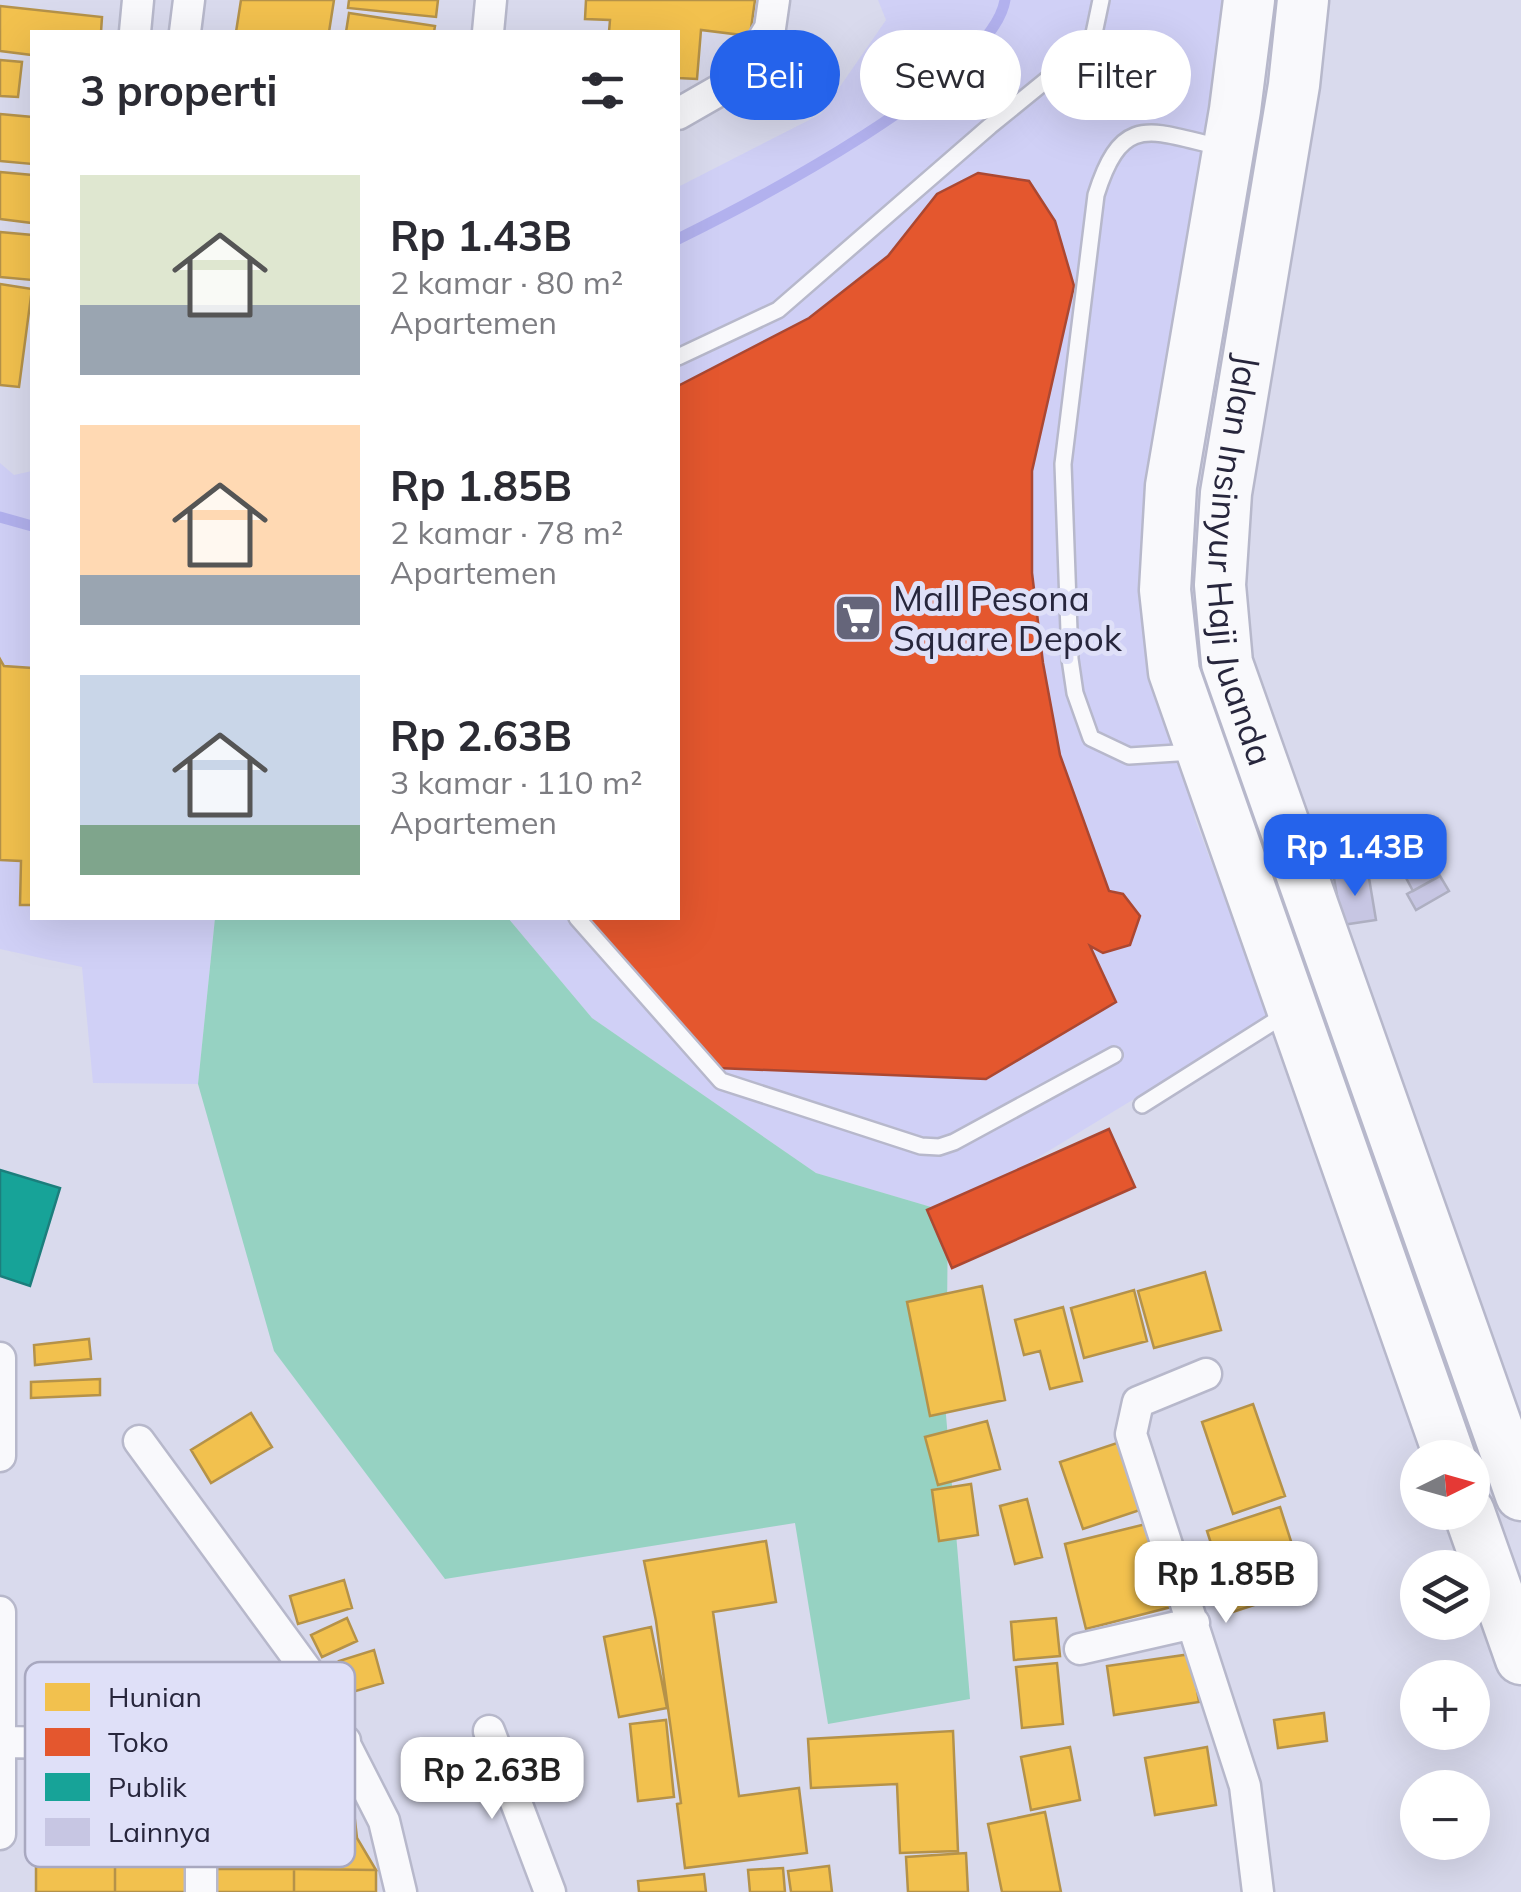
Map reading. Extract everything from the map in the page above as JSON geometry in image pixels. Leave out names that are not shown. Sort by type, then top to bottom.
[{"type":"highway","name":"Jalan Insinyur Haji Juanda","points":[[1303,0],[1294,85],[1226,493],[1220,584],[1227,663],[1521,1496]]},
{"type":"highway","name":"Jalan Insinyur Haji Juanda","points":[[1242,4],[1229,149],[1171,486],[1165,590],[1178,690],[1444,1440]]},
{"type":"highway","points":[[1475,1530],[1521,1660]]},
{"type":"street","points":[[135,30],[138,0]]},
{"type":"street","points":[[185,30],[189,0]]},
{"type":"street","points":[[488,30],[492,0]]},
{"type":"street","points":[[680,113],[739,79],[770,28],[774,0]]},
{"type":"street","points":[[0,1358],[0,1456]]},
{"type":"street","points":[[1206,1374],[1138,1402],[1130,1434],[1245,1786],[1258,1892]]},
{"type":"street","points":[[139,1441],[301,1662]]},
{"type":"street","points":[[0,1612],[0,1834]]},
{"type":"street","points":[[1080,1650],[1194,1622]]},
{"type":"street","points":[[489,1730],[550,1892]]},
{"type":"street","points":[[355,1762],[384,1821],[401,1892]]},
{"type":"street","points":[[201,1867],[201,1892]]},
{"type":"lane","points":[[680,356],[778,310],[1092,43],[1101,0]]},
{"type":"lane","points":[[1200,751],[1129,756],[1091,738],[1075,693],[1070,658],[1062,464],[1096,195],[1107,161],[1126,140],[1148,131],[1229,149]]},
{"type":"lane","points":[[578,920],[721,1082],[921,1146],[939,1147],[954,1142],[1114,1055]]},
{"type":"lane","points":[[1142,1106],[1293,1010]]},
{"type":"shaded area","name":"Mall Pesona Square Depok","points":[[878,0],[1232,0],[1151,581],[1195,819],[1269,1017],[948,1212],[816,1173],[592,1018],[510,920],[680,920],[680,186],[809,120],[840,120],[840,87],[860,58],[860,120],[1021,120],[1021,30],[879,30],[886,20]]},
{"type":"shaded area","points":[[0,463],[14,475],[30,471],[30,920],[215,920],[198,1084],[93,1083],[82,967],[0,949]]},
{"type":"green space","points":[[215,920],[510,920],[592,1018],[816,1173],[948,1212],[946,1415],[970,1699],[828,1724],[795,1523],[445,1579],[274,1351],[198,1084]]},
{"type":"building: Hunian","points":[[241,0],[334,0],[329,30],[236,30]]},
{"type":"building: Hunian","points":[[349,0],[438,0],[436,17],[348,8]]},
{"type":"building: Hunian","points":[[586,0],[755,0],[751,30],[701,30],[697,79],[680,78],[680,30],[609,30],[610,20],[585,19]]},
{"type":"building: Hunian","points":[[0,6],[102,17],[101,30],[30,30],[30,55],[0,51]]},
{"type":"building: Hunian","points":[[349,13],[435,26],[434,30],[346,30]]},
{"type":"building: Hunian","points":[[0,60],[22,62],[18,97],[0,96]]},
{"type":"building: Hunian","points":[[0,114],[30,117],[30,164],[0,161]]},
{"type":"building: Hunian","points":[[0,172],[30,175],[30,223],[0,219]]},
{"type":"building: Hunian","points":[[0,232],[30,235],[30,280],[0,277]]},
{"type":"building: Hunian","points":[[0,284],[30,289],[30,304],[19,387],[0,385]]},
{"type":"building: Hunian","points":[[0,659],[4,666],[30,668],[30,905],[20,905],[21,861],[0,860]]},
{"type":"building: Hunian","points":[[1205,1272],[1221,1330],[1154,1348],[1138,1291]]},
{"type":"building: Hunian","points":[[982,1286],[1005,1400],[930,1416],[907,1302]]},
{"type":"building: Hunian","points":[[1134,1290],[1147,1341],[1084,1358],[1071,1308]]},
{"type":"building: Hunian","points":[[1063,1307],[1082,1381],[1050,1389],[1040,1351],[1024,1355],[1015,1320]]},
{"type":"building: Hunian","points":[[89,1339],[91,1359],[35,1365],[34,1345]]},
{"type":"building: Hunian","points":[[100,1379],[100,1395],[31,1398],[31,1382]]},
{"type":"building: Hunian","points":[[1253,1404],[1285,1496],[1233,1514],[1202,1422]]},
{"type":"building: Hunian","points":[[251,1413],[272,1447],[211,1483],[191,1450]]},
{"type":"building: Hunian","points":[[987,1421],[1000,1469],[938,1485],[925,1437]]},
{"type":"building: Hunian","points":[[1120,1442],[1143,1509],[1083,1529],[1060,1462]]},
{"type":"building: Hunian","points":[[971,1484],[978,1535],[939,1541],[932,1490]]},
{"type":"building: Hunian","points":[[1027,1499],[1042,1557],[1015,1564],[1000,1506]]},
{"type":"building: Hunian","points":[[1280,1507],[1306,1588],[1233,1612],[1207,1531]]},
{"type":"building: Hunian","points":[[1150,1523],[1171,1607],[1086,1629],[1065,1544]]},
{"type":"building: Hunian","points":[[766,1541],[776,1602],[713,1612],[739,1796],[799,1788],[807,1853],[685,1868],[677,1804],[681,1803],[644,1561]]},
{"type":"building: Hunian","points":[[344,1580],[352,1608],[298,1624],[290,1596]]},
{"type":"building: Hunian","points":[[347,1618],[357,1641],[322,1657],[311,1635]]},
{"type":"building: Hunian","points":[[1056,1618],[1060,1656],[1014,1660],[1011,1622]]},
{"type":"building: Hunian","points":[[651,1627],[667,1708],[619,1717],[604,1637]]},
{"type":"building: Hunian","points":[[374,1650],[383,1683],[355,1691],[355,1662],[339,1661]]},
{"type":"building: Hunian","points":[[1191,1654],[1199,1702],[1114,1715],[1107,1666]]},
{"type":"building: Hunian","points":[[1057,1663],[1063,1724],[1022,1728],[1016,1667]]},
{"type":"building: Hunian","points":[[1324,1713],[1327,1741],[1278,1748],[1274,1720]]},
{"type":"building: Hunian","points":[[666,1720],[674,1797],[638,1801],[630,1724]]},
{"type":"building: Hunian","points":[[953,1731],[958,1851],[900,1853],[897,1784],[811,1788],[808,1739]]},
{"type":"building: Hunian","points":[[1070,1747],[1080,1800],[1031,1810],[1021,1757]]},
{"type":"building: Hunian","points":[[1207,1747],[1216,1805],[1155,1815],[1145,1758]]},
{"type":"building: Hunian","points":[[1045,1812],[1061,1892],[1002,1892],[988,1824]]},
{"type":"building: Hunian","points":[[355,1838],[376,1870],[294,1869],[355,1867]]},
{"type":"building: Hunian","points":[[966,1853],[968,1892],[908,1892],[906,1857]]},
{"type":"building: Hunian","points":[[829,1866],[832,1892],[791,1892],[788,1871]]},
{"type":"building: Hunian","points":[[36,1867],[115,1867],[115,1892],[36,1892]]},
{"type":"building: Hunian","points":[[115,1867],[197,1867],[196,1892],[115,1892]]},
{"type":"building: Hunian","points":[[215,1867],[294,1867],[294,1869]]},
{"type":"building: Hunian","points":[[783,1868],[785,1892],[750,1892],[748,1870]]},
{"type":"building: Hunian","points":[[215,1869],[294,1869],[294,1892],[215,1892]]},
{"type":"building: Hunian","points":[[294,1869],[376,1870],[376,1892],[294,1892]]},
{"type":"building: Hunian","points":[[704,1874],[706,1892],[639,1892],[638,1881]]},
{"type":"building: Toko","name":"Mall Pesona Square Depok","points":[[978,173],[1029,181],[1055,221],[1074,286],[1032,471],[1032,573],[1060,755],[1109,891],[1123,894],[1140,916],[1130,945],[1103,953],[1090,946],[1116,1002],[986,1079],[718,1068],[590,920],[680,920],[680,385],[809,318],[888,256],[937,194]]},
{"type":"building: Toko","points":[[1109,1129],[1135,1187],[952,1268],[927,1210]]},
{"type":"building: Publik","points":[[0,1170],[60,1188],[30,1286],[0,1276]]},
{"type":"building: Lainnya","points":[[1368,844],[1369,864],[1332,867],[1330,847]]},
{"type":"building: Lainnya","points":[[1431,861],[1440,876],[1413,891],[1405,876]]},
{"type":"building: Lainnya","points":[[1368,872],[1376,920],[1342,925],[1334,878]]},
{"type":"building: Lainnya","points":[[1440,876],[1449,891],[1416,910],[1407,894]]},
{"type":"waterway","points":[[680,238],[810,169],[915,101],[959,65],[990,31],[1005,0]]},
{"type":"waterway","points":[[0,517],[30,525]]},
{"type":"place","name":"Mall Pesona Square Depok","points":[[858,618]]}]
